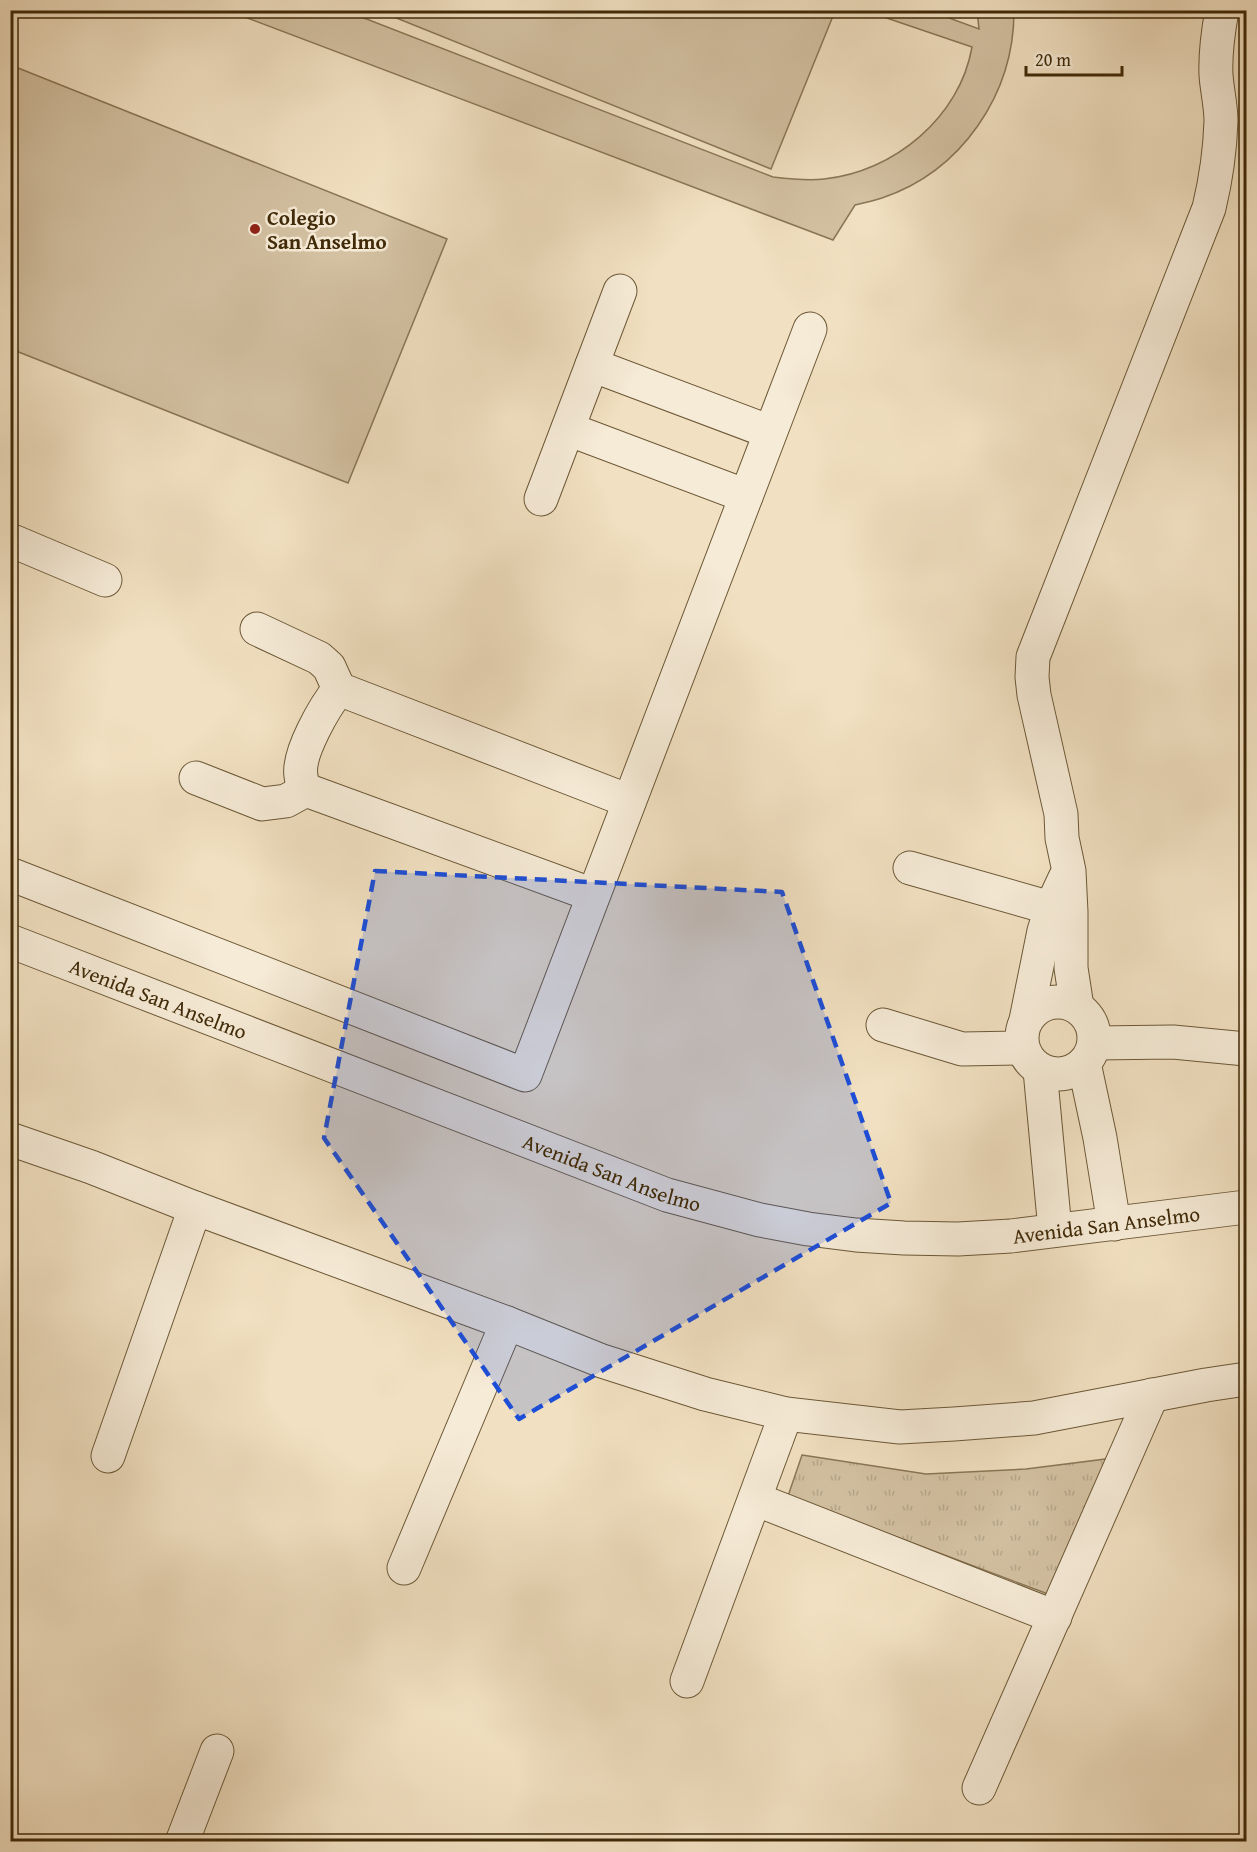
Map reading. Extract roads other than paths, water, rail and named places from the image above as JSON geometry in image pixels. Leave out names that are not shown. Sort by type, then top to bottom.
[{"type":"street","points":[[1077,1007],[1071,968],[1069,871],[1062,838],[1061,814],[1034,695],[1033,657],[1209,208],[1219,153],[1221,119],[1216,74],[1216,45],[1222,10]]},
{"type":"street","points":[[541,499],[620,291]]},
{"type":"street","points":[[10,874],[525,1075],[810,329]]},
{"type":"street","points":[[592,365],[770,432]]},
{"type":"street","points":[[568,429],[746,496]]},
{"type":"street","points":[[12,545],[105,580]]},
{"type":"street","points":[[257,629],[319,658],[329,667],[339,689],[629,801]]},
{"type":"street","points":[[306,790],[301,776],[301,763],[317,722],[339,689]]},
{"type":"street","points":[[196,778],[262,804],[286,801],[306,790],[593,895]]},
{"type":"street","points":[[910,868],[1051,908]]},
{"type":"street","points":[[1055,1230],[1030,1046],[1039,956],[1051,908],[1069,871]]},
{"type":"street","name":"Avenida San Anselmo","points":[[10,941],[667,1195],[760,1221],[856,1235],[958,1239],[1011,1236],[1246,1207]]},
{"type":"street","points":[[1114,1224],[1100,1138],[1090,1053],[1094,1029],[1088,1016],[1077,1007],[1063,1002],[1049,1003],[1036,1010],[1030,1046],[1053,1075],[1068,1074],[1090,1053],[1173,1042],[1246,1049]]},
{"type":"street","points":[[883,1025],[962,1049],[1030,1046]]},
{"type":"street","points":[[10,1139],[91,1167],[195,1208],[507,1323],[602,1361],[705,1394],[786,1414],[900,1426],[943,1425],[1034,1418],[1246,1379]]},
{"type":"street","points":[[108,1456],[195,1208]]},
{"type":"street","points":[[404,1568],[507,1323]]},
{"type":"street","points":[[979,1788],[1152,1395]]},
{"type":"street","points":[[687,1681],[786,1414]]},
{"type":"street","points":[[755,1499],[1055,1617]]},
{"type":"street","points":[[182,1842],[217,1751]]},
{"type":"place","name":"Colegio San Anselmo","points":[[255,229]]}]
